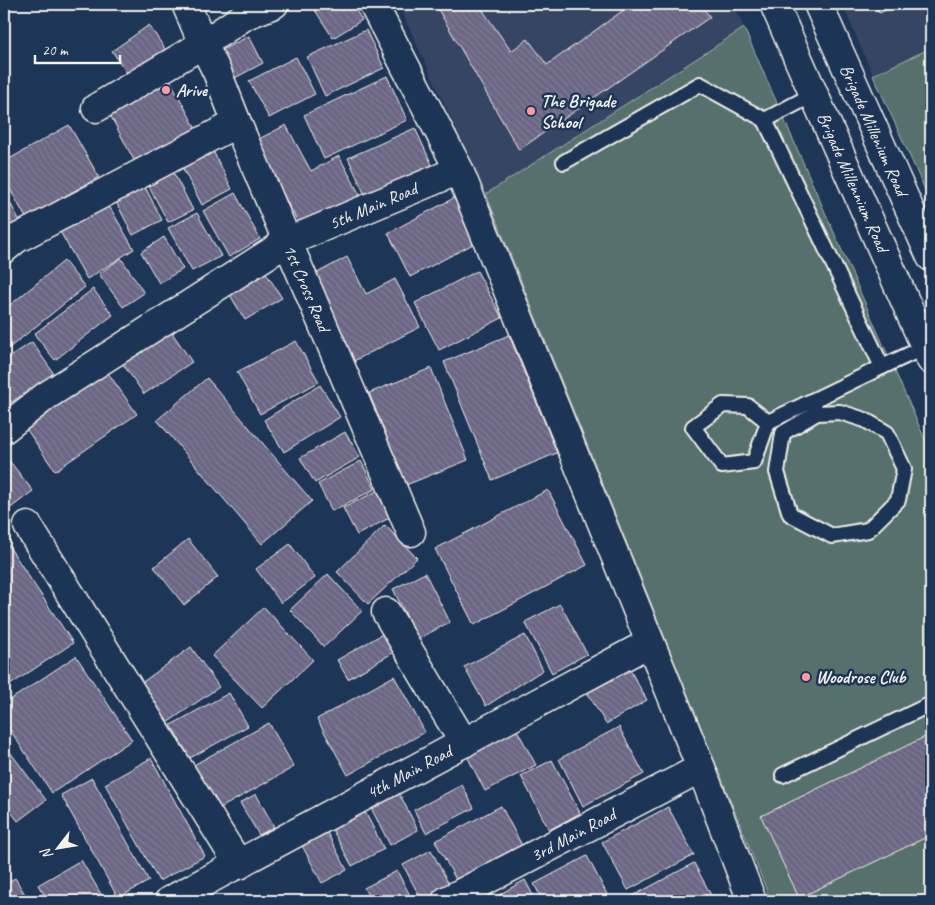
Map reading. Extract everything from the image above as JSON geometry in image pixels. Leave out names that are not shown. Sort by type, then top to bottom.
[{"type":"street","name":"1st Cross Road","points":[[186,4],[203,44],[218,72],[237,123],[410,532]]},
{"type":"street","points":[[96,108],[246,16],[274,4]]},
{"type":"street","points":[[373,4],[459,170],[701,768],[752,901]]},
{"type":"street","name":"Brigade Millennium Road","points":[[774,4],[928,353]]},
{"type":"street","name":"Brigade Millenium Road","points":[[818,4],[931,257]]},
{"type":"street","points":[[4,249],[16,239],[237,123]]},
{"type":"street","name":"5th Main Road","points":[[4,429],[46,396],[288,242],[459,170]]},
{"type":"street","points":[[28,526],[239,865]]},
{"type":"street","points":[[386,612],[464,743]]},
{"type":"street","name":"4th Main Road","points":[[169,901],[649,643]]},
{"type":"street","name":"3rd Main Road","points":[[446,901],[701,768]]},
{"type":"lane","points":[[564,162],[700,84],[765,120],[882,367]]},
{"type":"lane","points":[[765,120],[814,94]]},
{"type":"lane","points":[[768,422],[814,407],[840,412],[865,420],[887,433],[904,469],[898,500],[868,530],[832,536],[790,514],[777,472],[783,433],[814,407],[882,367],[928,353]]},
{"type":"lane","points":[[722,405],[748,406],[768,422],[754,462],[722,466],[693,427],[722,405]]},
{"type":"lane","points":[[783,776],[931,704]]},
{"type":"shaded area","name":"The Brigade School","points":[[398,4],[734,4],[744,28],[486,194]]},
{"type":"shaded area","points":[[842,4],[931,4],[931,48],[873,75]]},
{"type":"green space","name":"Woodrose Club","points":[[744,28],[931,453],[931,901],[771,901],[486,194]]},
{"type":"green space","points":[[931,48],[931,203],[873,75]]},
{"type":"building","points":[[311,4],[352,4],[362,20],[333,38]]},
{"type":"building","points":[[435,4],[481,4],[479,5],[511,51],[528,39],[547,65],[632,4],[700,4],[710,17],[519,150]]},
{"type":"building","points":[[875,4],[900,4],[879,13]]},
{"type":"building","points":[[149,25],[167,52],[131,79],[112,51]]},
{"type":"building","points":[[366,30],[384,68],[325,96],[307,57]]},
{"type":"building","points":[[249,36],[263,63],[233,79],[218,52]]},
{"type":"building","points":[[296,57],[315,94],[269,118],[249,81]]},
{"type":"building","points":[[387,76],[407,120],[324,159],[304,115]]},
{"type":"building","points":[[170,80],[197,131],[136,164],[109,113]]},
{"type":"building","points":[[69,125],[99,177],[26,218],[4,178],[4,162]]},
{"type":"building","points":[[286,125],[311,171],[339,156],[361,197],[301,228],[255,141]]},
{"type":"building","points":[[415,128],[432,165],[365,195],[348,158]]},
{"type":"building","points":[[213,151],[232,189],[202,205],[182,167]]},
{"type":"building","points":[[171,168],[193,210],[168,222],[146,181]]},
{"type":"building","points":[[143,183],[162,220],[133,235],[114,198]]},
{"type":"building","points":[[4,192],[20,221],[4,230]]},
{"type":"building","points":[[235,193],[260,239],[229,257],[203,211]]},
{"type":"building","points":[[454,198],[477,242],[410,277],[388,233]]},
{"type":"building","points":[[105,199],[134,249],[87,279],[58,228]]},
{"type":"building","points":[[197,213],[221,256],[192,271],[168,228]]},
{"type":"building","points":[[164,237],[183,269],[159,283],[141,252]]},
{"type":"building","points":[[347,257],[366,294],[395,279],[420,327],[350,363],[306,279]]},
{"type":"building","points":[[121,258],[144,293],[123,307],[99,274]]},
{"type":"building","points":[[64,261],[85,287],[4,352],[4,310]]},
{"type":"building","points":[[477,271],[502,318],[439,350],[415,303]]},
{"type":"building","points":[[266,273],[282,298],[245,320],[230,295]]},
{"type":"building","points":[[93,289],[113,315],[55,360],[34,334]]},
{"type":"building","points":[[168,327],[192,362],[144,394],[120,360]]},
{"type":"building","points":[[509,335],[557,453],[492,480],[444,362]]},
{"type":"building","points":[[296,341],[319,382],[260,414],[237,372]]},
{"type":"building","points":[[32,342],[54,374],[4,407],[4,361]]},
{"type":"building","points":[[431,368],[468,460],[406,485],[369,393]]},
{"type":"building","points":[[106,370],[137,414],[55,471],[25,427]]},
{"type":"building","points":[[207,378],[312,501],[262,544],[157,420]]},
{"type":"building","points":[[320,385],[340,417],[284,452],[264,420]]},
{"type":"building","points":[[345,432],[360,457],[315,483],[300,458]]},
{"type":"building","points":[[4,454],[33,491],[4,513]]},
{"type":"building","points":[[361,461],[375,489],[332,511],[318,484]]},
{"type":"building","points":[[548,490],[587,565],[474,625],[435,549]]},
{"type":"building","points":[[377,491],[391,517],[357,535],[343,508]]},
{"type":"building","points":[[385,525],[417,558],[368,604],[337,572]]},
{"type":"building","points":[[4,539],[73,643],[4,689]]},
{"type":"building","points":[[188,539],[218,577],[184,605],[154,567]]},
{"type":"building","points":[[290,544],[315,578],[281,603],[256,569]]},
{"type":"building","points":[[425,573],[450,622],[418,639],[393,589]]},
{"type":"building","points":[[328,574],[362,611],[324,647],[290,610]]},
{"type":"building","points":[[560,604],[587,654],[552,673],[525,622]]},
{"type":"building","points":[[264,607],[313,660],[262,708],[212,656]]},
{"type":"building","points":[[386,632],[396,651],[348,679],[337,660]]},
{"type":"building","points":[[525,635],[543,670],[486,706],[464,667]]},
{"type":"building","points":[[191,647],[219,687],[167,723],[140,684]]},
{"type":"building","points":[[76,656],[132,740],[52,793],[4,721],[4,704]]},
{"type":"building","points":[[626,663],[647,700],[606,724],[584,687]]},
{"type":"building","points":[[394,676],[425,732],[348,775],[317,719]]},
{"type":"building","points":[[229,693],[248,726],[190,758],[171,725]]},
{"type":"building","points":[[269,723],[294,767],[215,811],[190,767]]},
{"type":"building","points":[[619,727],[644,774],[583,806],[559,759]]},
{"type":"building","points":[[517,730],[536,765],[485,791],[467,756]]},
{"type":"building","points":[[931,734],[931,835],[799,898],[761,816]]},
{"type":"building","points":[[4,744],[46,800],[18,821],[4,803]]},
{"type":"building","points":[[151,758],[205,856],[159,881],[105,784]]},
{"type":"building","points":[[552,760],[580,813],[549,830],[521,776]]},
{"type":"building","points":[[92,778],[149,881],[118,898],[61,795]]},
{"type":"building","points":[[462,785],[474,808],[426,833],[414,810]]},
{"type":"building","points":[[396,787],[418,830],[390,845],[368,802]]},
{"type":"building","points":[[256,794],[274,827],[259,835],[240,803]]},
{"type":"building","points":[[362,806],[384,849],[352,866],[329,823]]},
{"type":"building","points":[[501,806],[526,853],[460,887],[435,841]]},
{"type":"building","points":[[668,807],[694,855],[628,890],[602,842]]},
{"type":"building","points":[[323,825],[347,870],[322,883],[298,838]]},
{"type":"building","points":[[431,850],[451,888],[422,901],[403,865]]},
{"type":"building","points":[[587,856],[610,900],[543,901],[534,884]]},
{"type":"building","points":[[81,860],[105,901],[48,901],[38,885]]},
{"type":"building","points":[[694,863],[714,901],[628,901],[627,899]]},
{"type":"building","points":[[397,871],[413,901],[371,901],[364,888]]},
{"type":"building","points":[[15,878],[29,901],[4,901],[4,885]]},
{"type":"building","points":[[525,880],[536,901],[488,901]]},
{"type":"building","points":[[268,894],[272,901],[254,901]]},
{"type":"place","name":"Arive","points":[[166,90]]},
{"type":"place","name":"The Brigade School","points":[[531,111]]},
{"type":"place","name":"Woodrose Club","points":[[806,677]]}]
